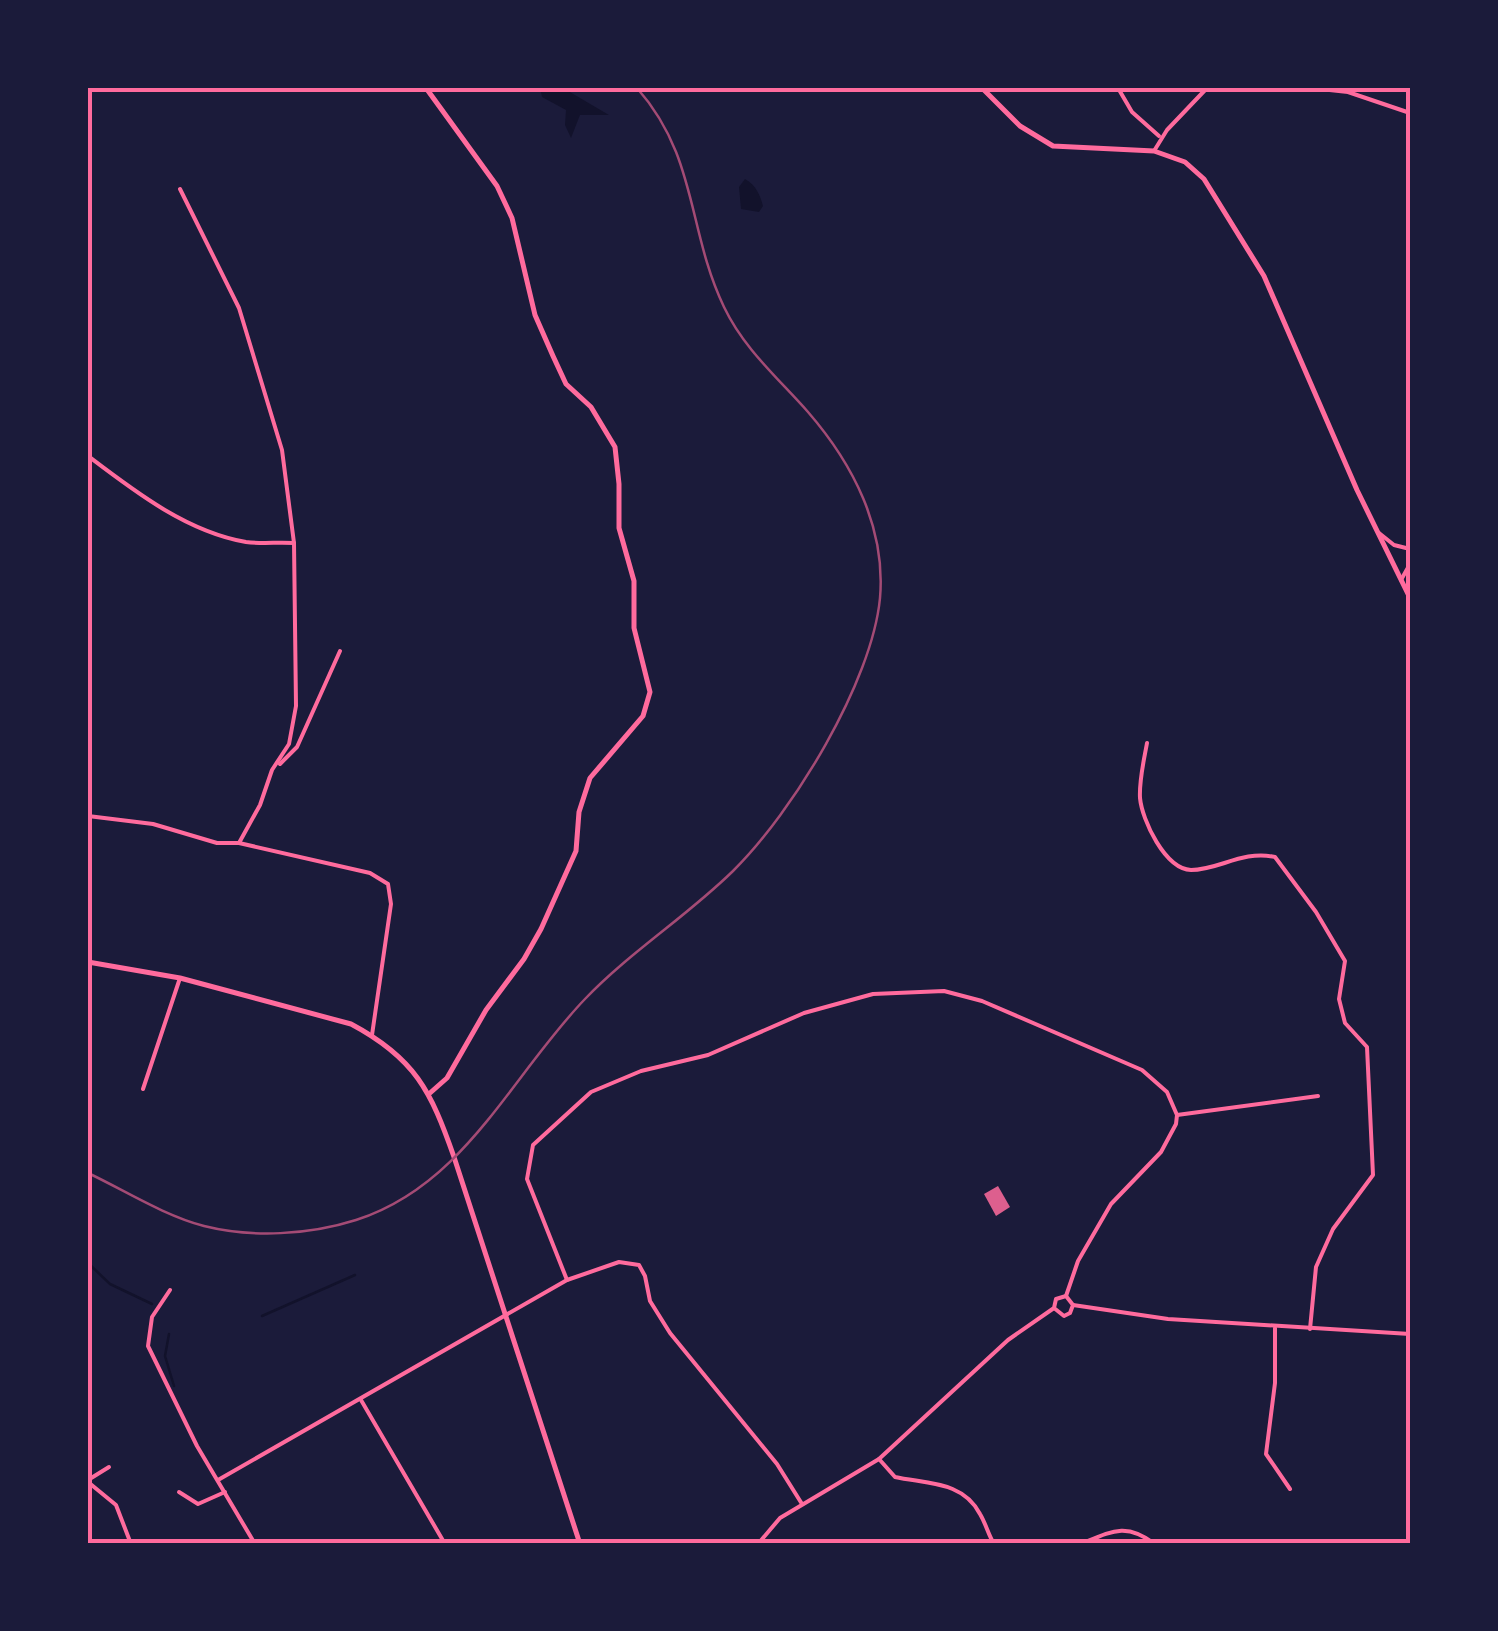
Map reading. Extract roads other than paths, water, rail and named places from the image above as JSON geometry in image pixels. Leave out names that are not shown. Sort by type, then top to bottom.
[{"type":"street","points":[[426,88],[497,186],[512,218],[535,315],[553,356],[566,384],[591,407],[615,447],[619,528],[634,581],[634,628],[650,692],[643,716],[590,778],[579,812],[576,852],[524,958],[486,1010],[447,1078],[430,1093]]},
{"type":"street","points":[[982,88],[1020,126],[1054,146],[1154,151],[1185,162],[1204,178],[1264,276],[1357,490],[1410,598]]},
{"type":"street","points":[[1118,88],[1132,112],[1161,138]]},
{"type":"street","points":[[1154,151],[1161,138],[1207,88]]},
{"type":"street","points":[[1311,88],[1348,92],[1410,113]]},
{"type":"street","points":[[180,189],[240,308],[282,450],[294,543],[296,706],[289,744],[272,770],[260,804],[239,843]]},
{"type":"street","points":[[88,456],[140,496],[204,529],[246,542],[294,543]]},
{"type":"street","points":[[1380,533],[1394,545],[1410,549]]},
{"type":"street","points":[[1401,580],[1410,564]]},
{"type":"street","points":[[272,770],[297,748],[340,651]]},
{"type":"street","points":[[1147,744],[1140,798],[1147,826],[1163,850],[1178,865],[1191,870],[1236,858],[1275,858],[1316,912],[1345,961],[1339,999],[1345,1024],[1367,1047],[1373,1175],[1333,1229],[1316,1267],[1310,1330]]},
{"type":"street","points":[[88,816],[153,824],[217,843],[239,843],[370,873],[388,884],[391,904],[372,1035]]},
{"type":"street","points":[[88,962],[180,978],[328,1017],[372,1035],[430,1093],[580,1544]]},
{"type":"street","points":[[144,1089],[180,978]]},
{"type":"street","points":[[568,1280],[526,1179],[533,1146],[592,1092],[641,1071],[708,1055],[804,1013],[872,994],[944,992],[1016,1015],[1142,1070],[1167,1092],[1178,1114],[1161,1152],[1111,1204],[1078,1262],[1066,1296]]},
{"type":"street","points":[[1178,1114],[1318,1096]]},
{"type":"street","points":[[218,1480],[568,1280],[619,1262],[639,1266],[646,1276],[650,1301],[670,1332],[777,1464],[802,1504]]},
{"type":"street","points":[[170,1290],[152,1317],[148,1346],[254,1544]]},
{"type":"street","points":[[1066,1296],[1073,1304],[1168,1319],[1410,1334]]},
{"type":"street","points":[[1066,1296],[1056,1299],[1057,1314],[1067,1315],[1073,1304]]},
{"type":"street","points":[[759,1543],[780,1518],[879,1459],[1008,1340],[1054,1308]]},
{"type":"street","points":[[1275,1328],[1275,1383],[1266,1454],[1290,1489]]},
{"type":"street","points":[[362,1400],[445,1544]]},
{"type":"street","points":[[879,1459],[894,1477],[948,1485],[966,1495],[981,1514],[994,1544]]},
{"type":"street","points":[[109,1467],[88,1481],[116,1505],[131,1544]]},
{"type":"street","points":[[178,1492],[198,1504],[224,1492]]},
{"type":"street","points":[[1082,1544],[1122,1529],[1138,1531],[1155,1544]]},
{"type":"waterway","points":[[88,1263],[110,1284],[152,1304]]},
{"type":"waterway","points":[[262,1316],[355,1275]]},
{"type":"waterway","points":[[169,1334],[165,1356],[174,1386]]},
{"type":"railway","points":[[88,1173],[174,1216],[241,1232],[319,1229],[356,1220],[394,1204],[457,1155],[585,999],[715,888],[756,846],[804,781],[846,706],[874,631],[880,598],[878,547],[872,522],[839,453],[732,322],[712,278],[682,167],[657,114],[637,88]]}]
